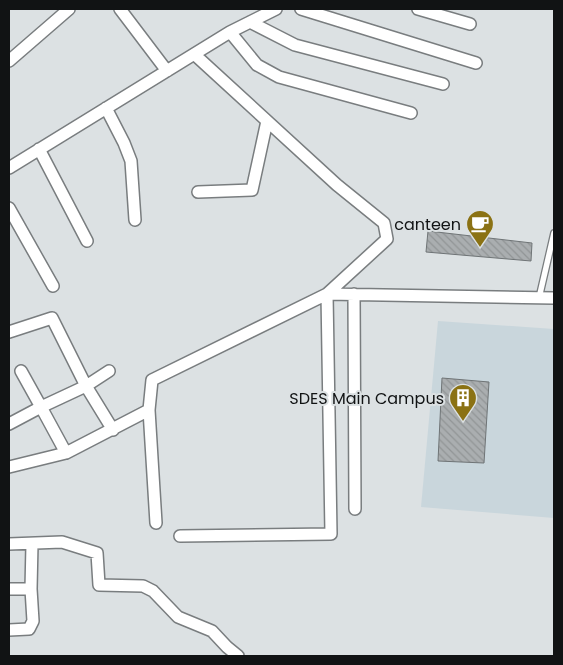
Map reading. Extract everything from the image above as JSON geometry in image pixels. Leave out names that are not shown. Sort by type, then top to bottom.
[{"type":"street","points":[[9,61],[69,9]]},
{"type":"street","points":[[120,9],[167,71]]},
{"type":"street","points":[[9,168],[230,32],[276,9]]},
{"type":"street","points":[[301,9],[476,63]]},
{"type":"street","points":[[418,9],[470,24]]},
{"type":"street","points":[[250,22],[295,45],[444,84]]},
{"type":"street","points":[[230,32],[257,65],[279,77],[411,112]]},
{"type":"street","points":[[156,523],[149,410],[152,380],[327,294],[387,239],[384,224],[337,185],[194,54]]},
{"type":"street","points":[[106,108],[130,161],[135,220]]},
{"type":"street","points":[[198,192],[252,190],[267,121]]},
{"type":"street","points":[[39,149],[87,241]]},
{"type":"street","points":[[9,208],[53,286]]},
{"type":"street","points":[[327,294],[554,298]]},
{"type":"street","points":[[180,536],[331,534],[327,294]]},
{"type":"street","points":[[354,294],[355,509]]},
{"type":"street","points":[[9,332],[52,318],[86,386],[113,430]]},
{"type":"street","points":[[21,371],[66,453]]},
{"type":"street","points":[[9,424],[86,386],[109,371]]},
{"type":"street","points":[[9,467],[66,453],[149,410]]},
{"type":"street","points":[[9,544],[62,542],[97,553],[98,585],[143,586],[153,591],[178,616],[212,632],[227,648],[238,656]]},
{"type":"street","points":[[9,630],[28,629],[34,620],[30,589],[32,544]]},
{"type":"street","points":[[9,589],[30,589]]},
{"type":"lane","points":[[539,298],[554,233]]},
{"type":"shaded area","points":[[438,321],[554,329],[554,518],[421,507]]},
{"type":"building","name":"canteen","points":[[428,231],[532,243],[531,261],[426,252]]},
{"type":"building","name":"SDES Main Campus","points":[[442,378],[489,382],[484,463],[438,461]]},
{"type":"place","name":"canteen","points":[[480,248]]},
{"type":"place","name":"SDES Main Campus","points":[[463,422]]}]
